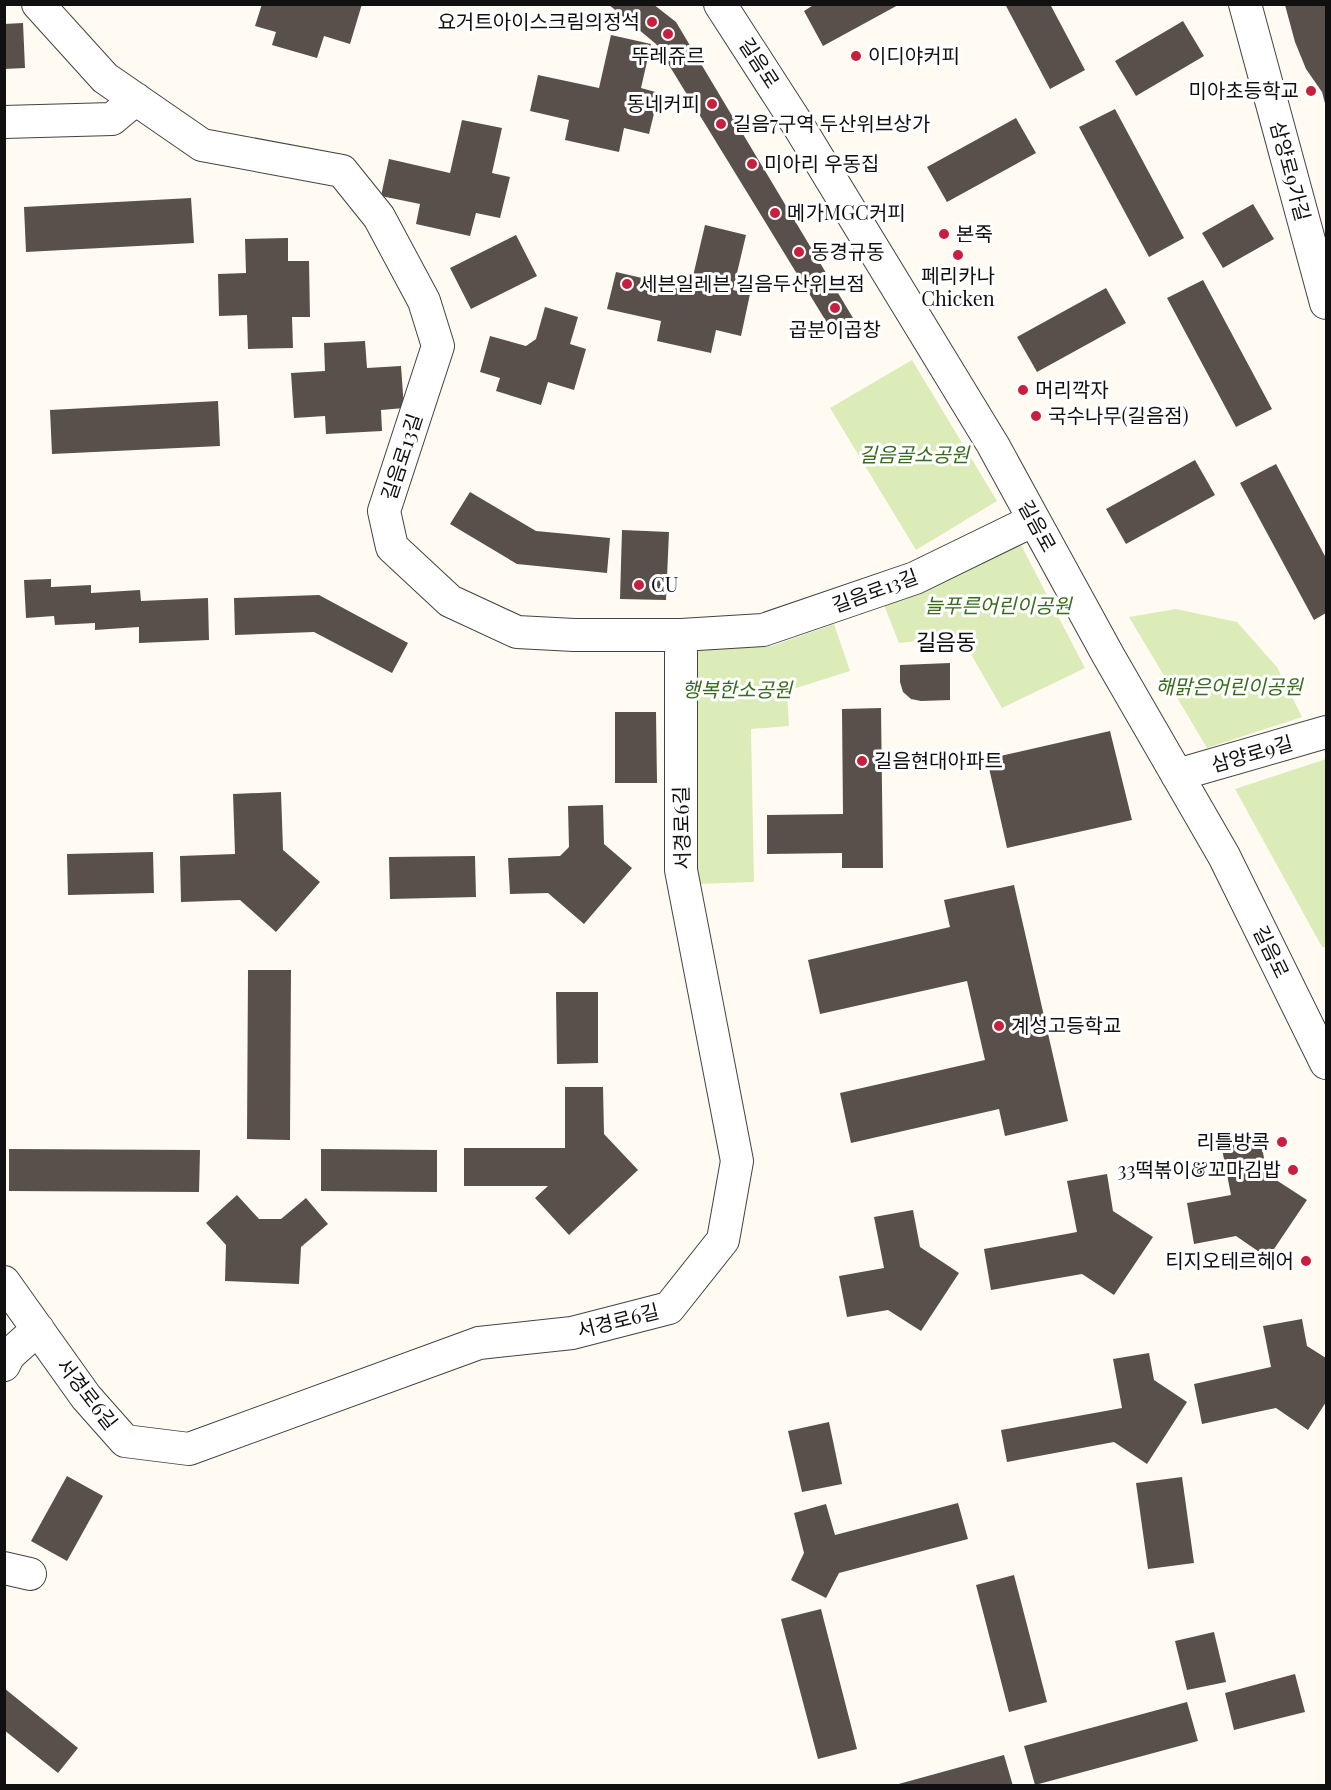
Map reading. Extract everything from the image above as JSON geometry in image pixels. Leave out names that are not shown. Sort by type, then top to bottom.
[{"type":"street","name":"길음로13길","points":[[38,4],[105,78],[202,145],[342,171],[379,217],[424,301],[438,346],[384,511],[392,547],[450,601],[517,632],[574,635],[681,635],[763,630],[915,578],[1034,520]]},
{"type":"street","name":"길음로","points":[[720,4],[798,125],[993,445],[1108,655],[1224,856],[1326,1063]]},
{"type":"street","name":"삼양로9가길","points":[[1245,4],[1314,209],[1326,303]]},
{"type":"street","points":[[4,122],[112,119],[136,99]]},
{"type":"street","name":"서경로6길","points":[[4,1282],[86,1397],[124,1441],[189,1449],[479,1343],[572,1333],[669,1308],[723,1240],[737,1161],[681,870],[681,635]]},
{"type":"street","name":"삼양로9길","points":[[1177,775],[1326,732]]},
{"type":"street","points":[[4,1365],[9,1355],[38,1329]]},
{"type":"green space","name":"길음골소공원","points":[[912,360],[997,501],[916,550],[830,408]]},
{"type":"green space","name":"늘푸른어린이공원","points":[[1020,543],[1085,668],[1002,708],[961,637],[899,643],[884,605]]},
{"type":"green space","name":"해맑은어린이공원","points":[[1176,609],[1237,622],[1277,667],[1302,717],[1207,748],[1129,617]]},
{"type":"green space","name":"행복한소공원","points":[[834,624],[850,671],[787,691],[789,726],[751,729],[754,882],[698,884],[695,649],[772,646]]},
{"type":"green space","points":[[1326,759],[1326,947],[1322,947],[1235,789]]},
{"type":"building","points":[[262,4],[362,4],[350,44],[324,36],[317,58],[272,45],[276,32],[255,26]]},
{"type":"building","name":"길음7구역 두산위브상가","points":[[608,4],[653,4],[676,22],[853,318],[832,331],[656,44]]},
{"type":"building","points":[[815,4],[900,4],[823,46],[804,11]]},
{"type":"building","points":[[1005,4],[1050,4],[1085,70],[1050,89]]},
{"type":"building","points":[[1285,5],[1326,5],[1326,107],[1322,92],[1306,69],[1295,42]]},
{"type":"building","points":[[1183,21],[1204,56],[1136,96],[1115,61]]},
{"type":"building","points":[[23,23],[25,68],[4,69],[4,24]]},
{"type":"building","points":[[611,35],[651,44],[641,88],[659,93],[649,134],[624,128],[619,152],[565,140],[569,120],[530,111],[538,75],[599,88]]},
{"type":"building","points":[[1115,109],[1184,238],[1149,257],[1079,127]]},
{"type":"building","points":[[1016,118],[1036,153],[947,202],[927,167]]},
{"type":"building","points":[[462,120],[502,128],[492,173],[510,177],[500,218],[476,213],[470,236],[416,224],[420,204],[381,196],[389,159],[450,173]]},
{"type":"building","points":[[191,198],[194,243],[26,252],[24,207]]},
{"type":"building","points":[[1253,204],[1274,239],[1223,268],[1202,233]]},
{"type":"building","points":[[705,225],[746,235],[733,290],[750,294],[741,336],[716,330],[711,353],[657,341],[661,321],[607,309],[616,272],[690,289]]},
{"type":"building","points":[[516,235],[537,276],[471,309],[450,268]]},
{"type":"building","points":[[288,238],[288,261],[309,261],[310,317],[292,317],[293,348],[248,349],[247,315],[219,316],[218,274],[246,273],[245,239]]},
{"type":"building","points":[[1203,280],[1272,409],[1236,427],[1167,298]]},
{"type":"building","points":[[1106,288],[1126,323],[1037,372],[1017,337]]},
{"type":"building","points":[[545,307],[578,317],[570,344],[586,349],[574,390],[548,382],[541,405],[496,391],[500,378],[480,372],[490,336],[526,346],[536,339]]},
{"type":"building","points":[[365,341],[367,368],[401,366],[404,408],[381,410],[382,431],[326,434],[325,416],[294,418],[291,373],[325,371],[324,343]]},
{"type":"building","points":[[218,401],[220,446],[52,454],[50,410]]},
{"type":"building","points":[[1195,460],[1215,495],[1126,544],[1106,509]]},
{"type":"building","points":[[1276,464],[1326,558],[1326,613],[1314,620],[1240,483]]},
{"type":"building","points":[[470,492],[536,531],[610,538],[607,573],[517,564],[450,524]]},
{"type":"building","points":[[622,530],[669,532],[666,600],[620,599]]},
{"type":"building","points":[[51,579],[51,587],[91,585],[91,593],[140,590],[141,601],[208,598],[209,640],[139,643],[139,627],[95,630],[95,623],[55,625],[54,616],[26,618],[24,580]]},
{"type":"building","points":[[319,595],[408,643],[392,673],[314,632],[235,635],[234,598]]},
{"type":"building","points":[[950,663],[950,700],[921,701],[911,699],[903,692],[900,682],[900,665]]},
{"type":"building","name":"길음현대아파트","points":[[881,708],[883,868],[842,868],[842,853],[767,854],[767,815],[843,814],[842,709]]},
{"type":"building","points":[[615,712],[656,712],[657,783],[615,783]]},
{"type":"building","points":[[1110,731],[1132,820],[1007,848],[987,759]]},
{"type":"building","points":[[281,792],[283,850],[320,882],[276,932],[240,900],[181,902],[180,856],[235,854],[233,794]]},
{"type":"building","points":[[603,805],[604,844],[632,868],[584,924],[548,893],[510,894],[508,858],[560,856],[569,847],[568,806]]},
{"type":"building","points":[[153,852],[154,893],[68,895],[67,854]]},
{"type":"building","points":[[475,856],[476,897],[390,899],[389,857]]},
{"type":"building","points":[[1014,885],[1068,1121],[1005,1136],[999,1109],[851,1143],[840,1093],[985,1060],[967,981],[820,1014],[808,960],[950,927],[944,900]]},
{"type":"building","points":[[248,970],[291,970],[290,1140],[247,1139]]},
{"type":"building","points":[[556,992],[598,992],[598,1063],[557,1064]]},
{"type":"building","points":[[565,1087],[603,1087],[604,1134],[638,1170],[569,1235],[535,1198],[548,1186],[464,1186],[464,1148],[565,1148]]},
{"type":"building","points":[[1260,1137],[1267,1174],[1307,1200],[1268,1258],[1236,1236],[1194,1244],[1187,1203],[1231,1195],[1221,1144]]},
{"type":"building","points":[[9,1149],[200,1150],[199,1192],[9,1191]]},
{"type":"building","points":[[321,1149],[437,1150],[437,1192],[321,1191]]},
{"type":"building","points":[[1107,1174],[1113,1211],[1153,1237],[1114,1295],[1082,1274],[991,1290],[984,1249],[1077,1232],[1067,1181]]},
{"type":"building","points":[[237,1195],[259,1219],[281,1219],[306,1198],[328,1224],[301,1247],[299,1284],[225,1281],[226,1245],[206,1223]]},
{"type":"building","points":[[913,1210],[920,1247],[959,1273],[921,1331],[888,1310],[847,1317],[839,1276],[884,1268],[874,1217]]},
{"type":"building","points":[[1302,1319],[1307,1346],[1326,1358],[1326,1402],[1308,1430],[1276,1408],[1202,1424],[1194,1384],[1271,1367],[1263,1326]]},
{"type":"building","points":[[1149,1353],[1154,1380],[1187,1402],[1147,1464],[1114,1442],[1007,1462],[1001,1430],[1122,1408],[1113,1359]]},
{"type":"building","points":[[829,1422],[842,1484],[802,1492],[788,1431]]},
{"type":"building","points":[[67,1476],[103,1496],[67,1561],[31,1541]]},
{"type":"building","points":[[1182,1477],[1194,1563],[1148,1569],[1136,1483]]},
{"type":"building","points":[[958,1503],[968,1539],[839,1573],[826,1598],[791,1580],[804,1553],[794,1513],[826,1504],[835,1535]]},
{"type":"building","points":[[1014,1575],[1047,1702],[1009,1712],[976,1585]]},
{"type":"building","points":[[821,1609],[857,1749],[818,1759],[781,1619]]},
{"type":"building","points":[[1214,1632],[1226,1682],[1187,1690],[1175,1641]]},
{"type":"building","points":[[1295,1674],[1305,1712],[1234,1730],[1225,1693]]},
{"type":"building","points":[[4,1688],[78,1748],[58,1773],[4,1730]]},
{"type":"building","points":[[1187,1702],[1198,1741],[1035,1785],[1024,1746]]},
{"type":"building","points":[[1004,1755],[1013,1786],[895,1786],[895,1785]]},
{"type":"place","name":"요거트아이스크림의정석","points":[[652,22]]},
{"type":"place","name":"뚜레쥬르","points":[[668,34]]},
{"type":"place","name":"이디야커피","points":[[856,56]]},
{"type":"place","name":"미아초등학교","points":[[1311,91]]},
{"type":"place","name":"동네커피","points":[[712,104]]},
{"type":"place","name":"길음7구역 두산위브상가","points":[[721,124]]},
{"type":"place","name":"미아리 우동집","points":[[752,164]]},
{"type":"place","name":"메가MGC커피","points":[[775,213]]},
{"type":"place","name":"본죽","points":[[944,234]]},
{"type":"place","name":"동경규동","points":[[799,252]]},
{"type":"place","name":"페리카나 Chicken","points":[[958,255]]},
{"type":"place","name":"세븐일레븐 길음두산위브점","points":[[627,284]]},
{"type":"place","name":"곱분이곱창","points":[[835,308]]},
{"type":"place","name":"머리깍자","points":[[1023,390]]},
{"type":"place","name":"국수나무(길음점)","points":[[1036,416]]},
{"type":"place","name":"CU","points":[[639,585]]},
{"type":"place","name":"길음현대아파트","points":[[862,761]]},
{"type":"place","name":"계성고등학교","points":[[999,1026]]},
{"type":"place","name":"리틀방콕","points":[[1282,1142]]},
{"type":"place","name":"33떡볶이&꼬마김밥","points":[[1293,1170]]},
{"type":"place","name":"티지오테르헤어","points":[[1306,1261]]},
{"type":"district","name":"길음동","points":[[946,642]]}]
